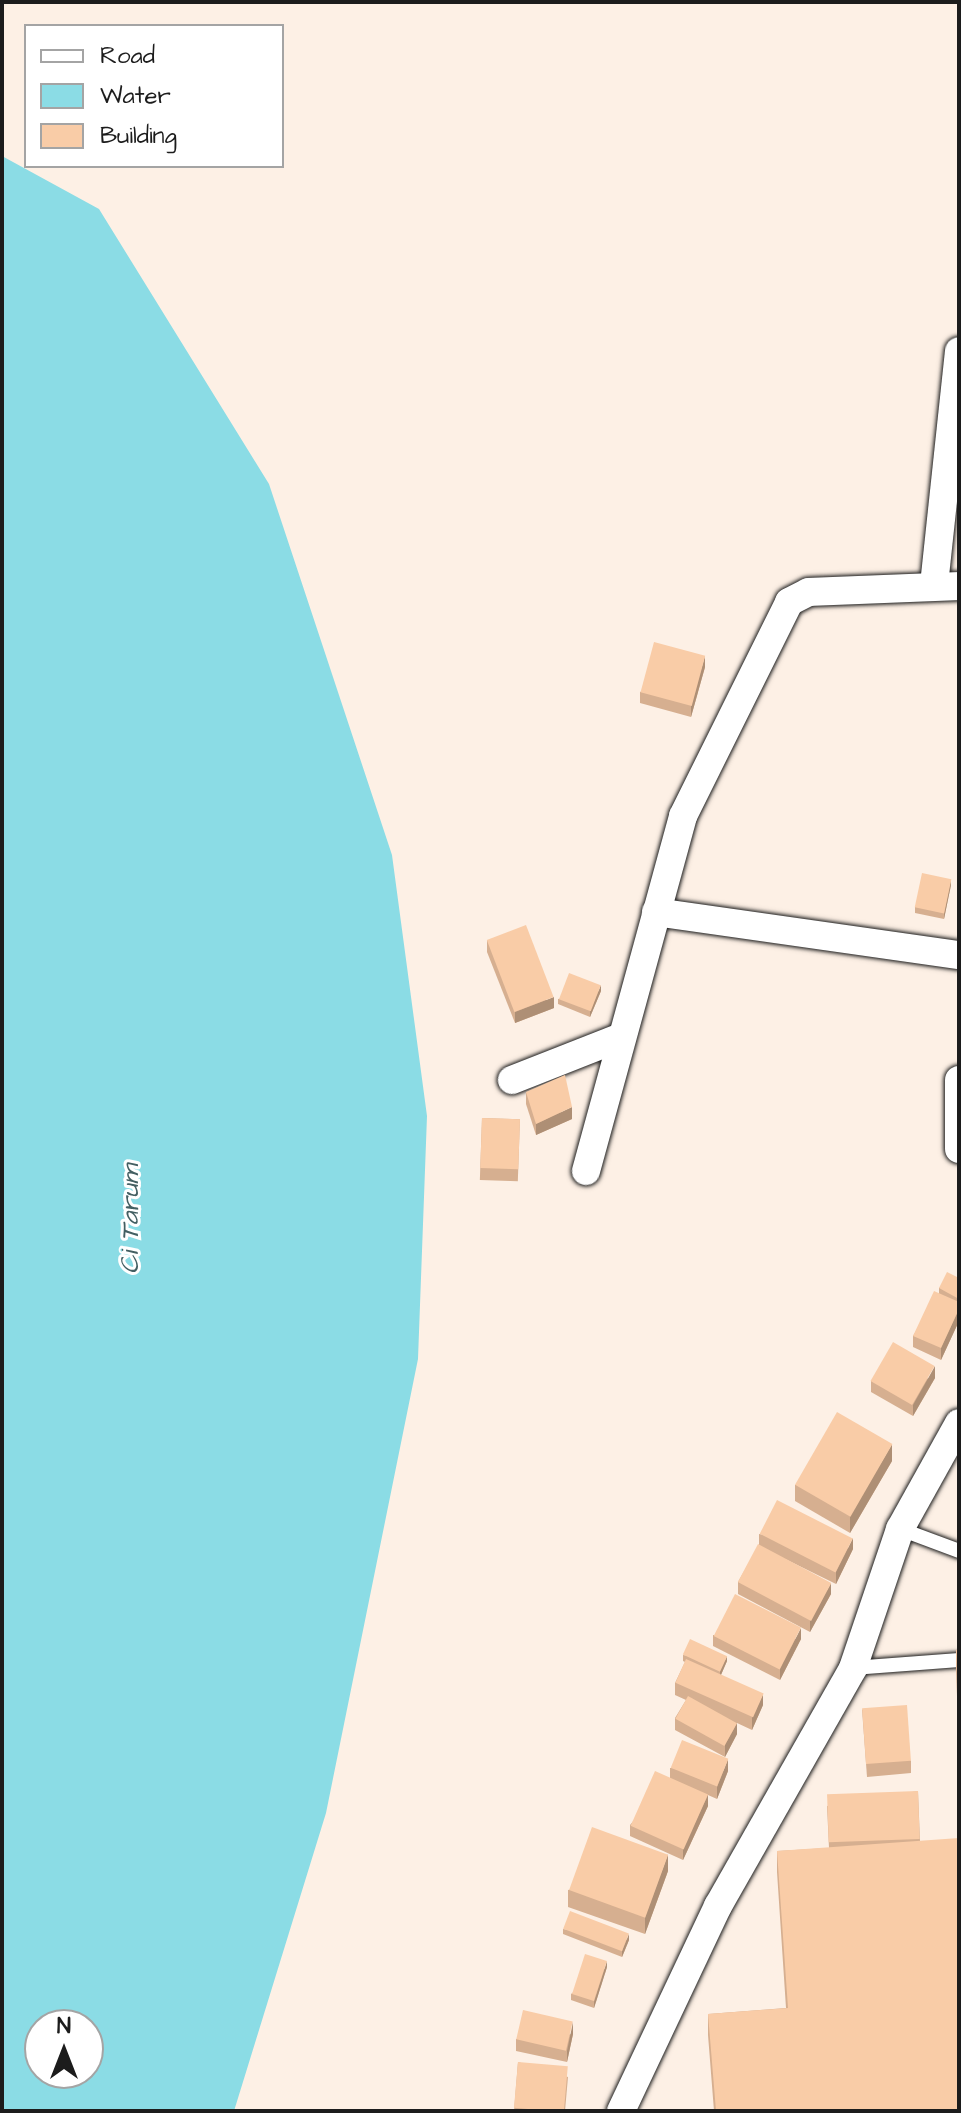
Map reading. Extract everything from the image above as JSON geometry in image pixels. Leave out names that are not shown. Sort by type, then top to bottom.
[{"type":"street","points":[[586,1171],[683,816],[789,602],[809,592],[946,586],[959,351]]},
{"type":"street","points":[[656,912],[959,955]]},
{"type":"street","points":[[512,1080],[621,1037]]},
{"type":"street","points":[[959,1080],[959,1149]]},
{"type":"street","points":[[621,2111],[718,1906],[853,1668],[900,1529],[959,1423]]},
{"type":"lane","points":[[900,1529],[959,1551]]},
{"type":"lane","points":[[853,1668],[959,1660]]},
{"type":"water","name":"Ci Tarum","points":[[2,156],[99,209],[269,484],[392,855],[427,1116],[418,1359],[326,1813],[234,2111],[2,2111]]},
{"type":"building","points":[[654,642],[705,656],[692,706],[641,692]]},
{"type":"building","points":[[922,873],[951,879],[944,913],[915,907]]},
{"type":"building","points":[[526,925],[554,997],[514,1012],[487,940]]},
{"type":"building","points":[[569,973],[601,985],[591,1011],[559,999]]},
{"type":"building","points":[[565,1075],[572,1107],[536,1124],[526,1092]]},
{"type":"building","points":[[482,1118],[520,1119],[518,1169],[480,1168]]},
{"type":"building","points":[[947,1272],[959,1278],[959,1299],[939,1288]]},
{"type":"building","points":[[934,1291],[959,1302],[959,1309],[941,1348],[913,1336]]},
{"type":"building","points":[[893,1342],[935,1366],[912,1405],[870,1381]]},
{"type":"building","points":[[837,1412],[892,1444],[850,1517],[795,1485]]},
{"type":"building","points":[[777,1500],[853,1539],[835,1572],[760,1534]]},
{"type":"building","points":[[758,1544],[831,1583],[811,1621],[738,1582]]},
{"type":"building","points":[[735,1594],[801,1628],[780,1669],[714,1636]]},
{"type":"building","points":[[690,1639],[727,1656],[720,1672],[683,1654]]},
{"type":"building","points":[[959,1649],[959,1728],[956,1650]]},
{"type":"building","points":[[686,1659],[764,1694],[753,1717],[675,1683]]},
{"type":"building","points":[[688,1696],[737,1723],[724,1746],[675,1719]]},
{"type":"building","points":[[907,1705],[911,1761],[866,1764],[862,1708]]},
{"type":"building","points":[[682,1740],[728,1759],[717,1787],[671,1768]]},
{"type":"building","points":[[655,1771],[708,1795],[684,1849],[631,1826]]},
{"type":"building","points":[[918,1791],[920,1839],[829,1842],[827,1794]]},
{"type":"building","points":[[592,1827],[668,1855],[645,1918],[569,1890]]},
{"type":"building","points":[[959,1838],[959,2111],[716,2111],[708,2014],[788,2008],[777,1851]]},
{"type":"building","points":[[570,1911],[629,1934],[622,1951],[563,1929]]},
{"type":"building","points":[[585,1954],[607,1961],[594,2001],[572,1994]]},
{"type":"building","points":[[523,2010],[573,2021],[566,2051],[516,2039]]},
{"type":"building","points":[[518,2062],[568,2066],[564,2111],[514,2108]]}]
